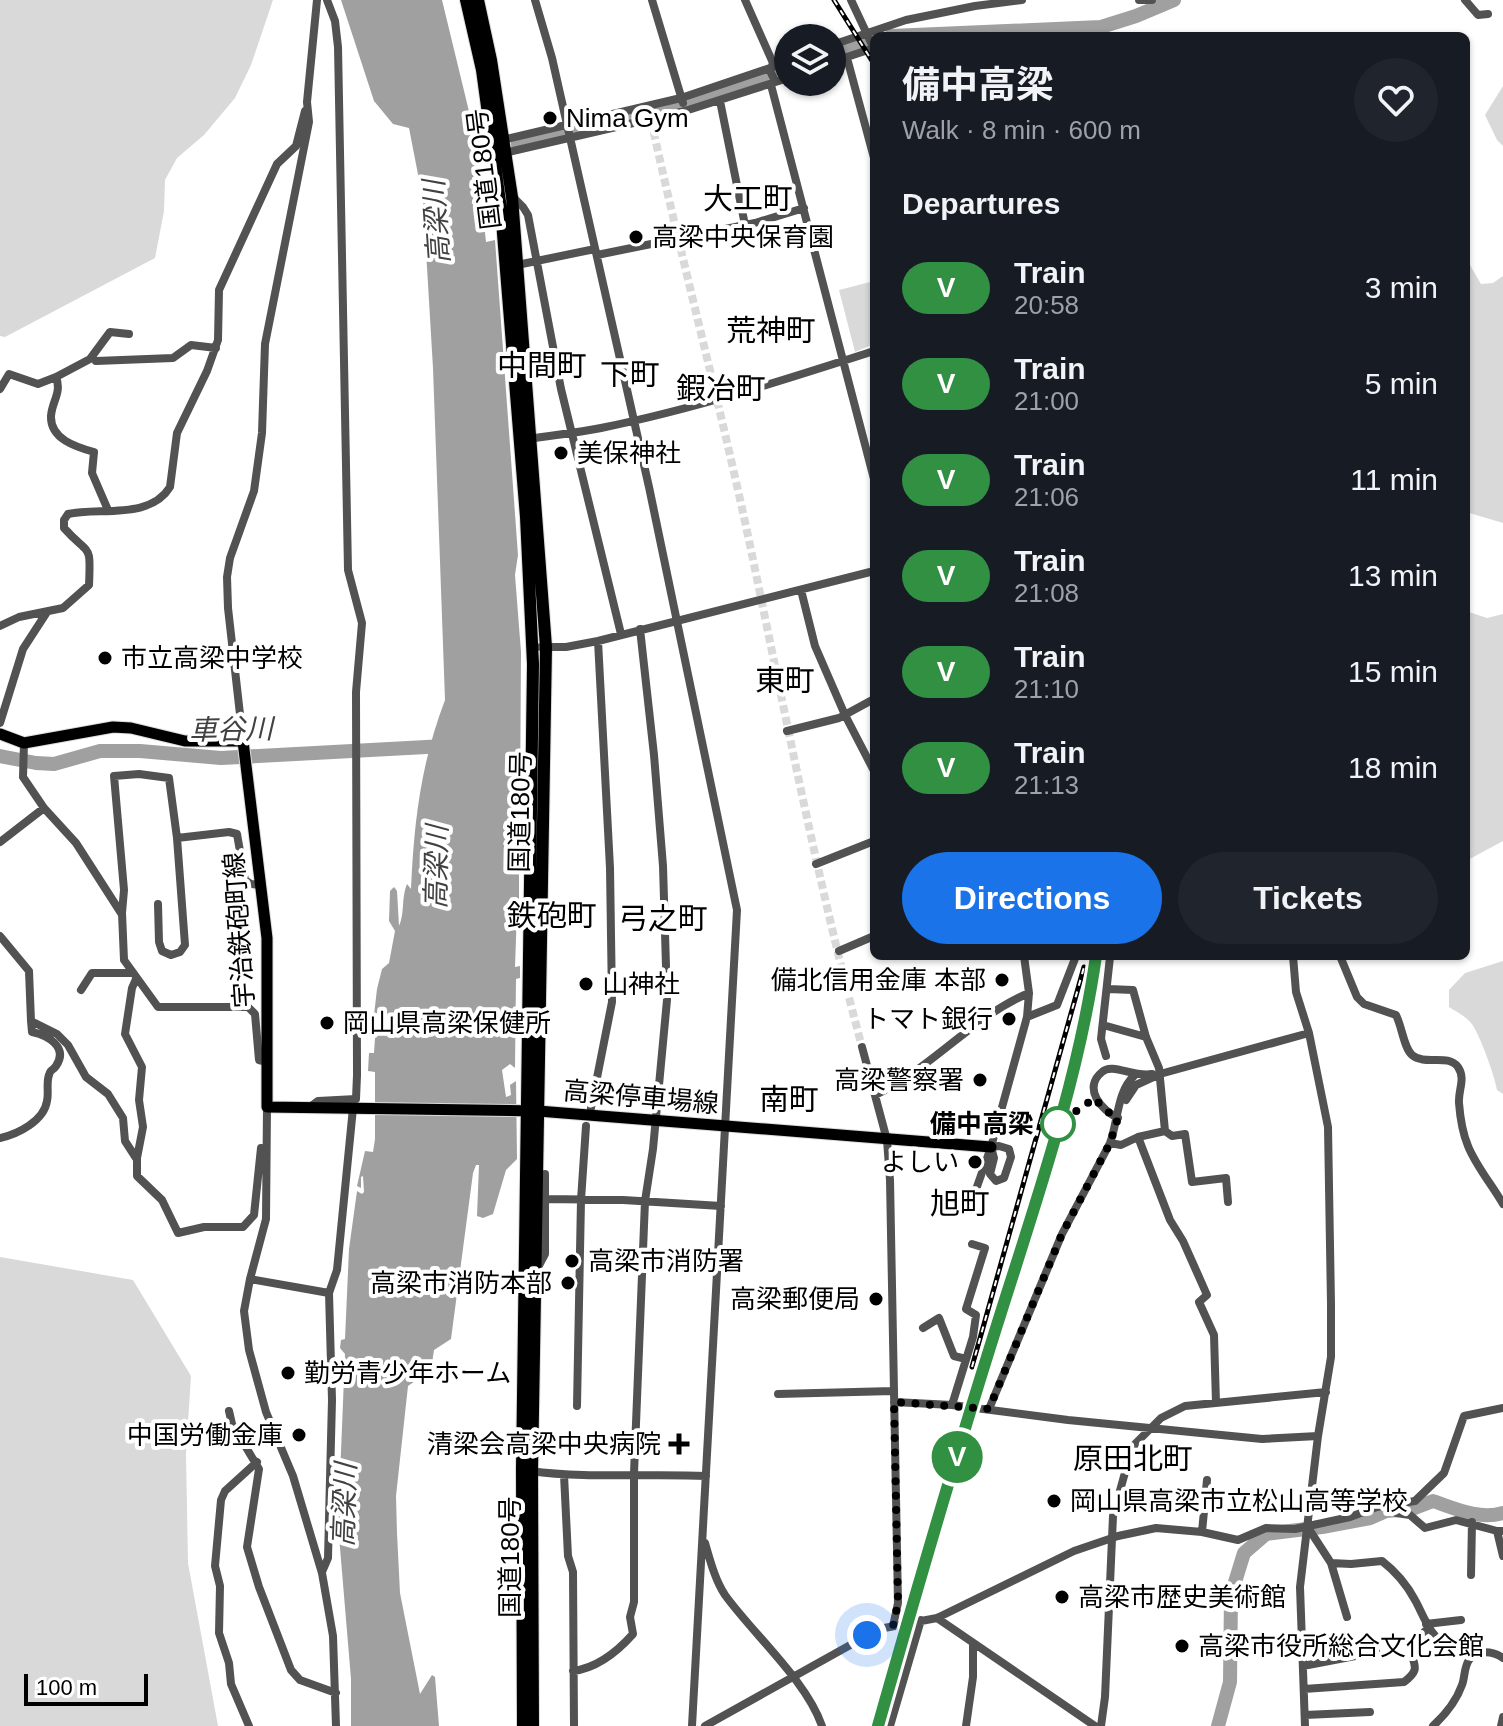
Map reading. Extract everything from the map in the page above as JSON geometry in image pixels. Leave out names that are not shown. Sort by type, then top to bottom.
[{"type":"highway","name":"国道180号","points":[[466,0],[512,197],[525,439]]},
{"type":"highway","name":"国道180号","points":[[478,0],[500,147],[539,647],[527,1111],[523,1726]]},
{"type":"highway","name":"国道180号","points":[[527,1111],[535,1274],[527,1470],[533,1726]]},
{"type":"main road","points":[[0,734],[24,747],[113,727],[131,728],[185,741],[244,750]]},
{"type":"main road","name":"宇治鉄砲町線","points":[[244,750],[267,938],[267,1107]]},
{"type":"main road","points":[[267,1107],[527,1111]]},
{"type":"main road","name":"高梁停車場線","points":[[527,1111],[991,1147]]},
{"type":"street","points":[[0,626],[19,617],[63,608],[89,585],[90,554],[64,528],[68,514],[85,510],[133,509],[149,505],[166,494],[174,475],[177,433],[216,348],[219,290],[277,164],[296,146],[307,102],[317,0]]},
{"type":"street","points":[[310,1107],[318,1101],[356,1099],[356,692],[362,623],[348,570],[338,47],[335,21],[327,0]]},
{"type":"street","points":[[535,0],[552,58],[634,420],[737,910],[692,1726]]},
{"type":"street","points":[[652,0],[683,104]]},
{"type":"street","points":[[745,0],[773,63],[772,76],[870,464]]},
{"type":"street","points":[[851,0],[870,42]]},
{"type":"street","points":[[846,40],[906,20],[995,2],[1022,0]]},
{"type":"street","points":[[1139,0],[1152,0]]},
{"type":"street","points":[[1465,0],[1478,15],[1488,14]]},
{"type":"street","points":[[870,49],[847,58],[870,143]]},
{"type":"street","points":[[500,147],[683,104],[772,76]]},
{"type":"street","points":[[683,104],[720,101],[772,76]]},
{"type":"street","points":[[720,101],[745,225]]},
{"type":"street","points":[[244,750],[227,577],[230,558],[254,491],[262,433],[265,344],[309,122],[307,102]]},
{"type":"street","points":[[512,197],[528,215],[572,433],[621,634]]},
{"type":"street","points":[[517,265],[745,225],[804,208]]},
{"type":"street","points":[[0,389],[9,374],[38,384],[56,377],[90,359],[110,332],[129,334]]},
{"type":"street","points":[[96,361],[173,358],[191,345],[216,348]]},
{"type":"street","points":[[525,439],[634,420],[716,399],[870,352]]},
{"type":"street","points":[[56,377],[60,387],[51,419],[57,434],[70,445],[94,452],[92,473],[108,510]]},
{"type":"street","points":[[539,647],[566,647],[598,641],[870,572]]},
{"type":"street","points":[[801,590],[815,646],[870,763]]},
{"type":"street","points":[[0,723],[23,649],[47,612]]},
{"type":"street","points":[[573,1671],[589,1669],[617,1650],[633,1634],[630,1617],[634,1602],[634,1473],[645,1201],[656,1122],[667,986],[661,835],[640,629]]},
{"type":"street","points":[[591,1108],[612,1002],[610,868],[598,641]]},
{"type":"street","points":[[787,731],[845,715],[870,701]]},
{"type":"street","points":[[24,747],[23,777],[44,808],[76,843],[122,913]]},
{"type":"street","points":[[158,904],[162,951],[171,955],[180,952],[185,945],[169,778],[139,774],[114,776],[124,890],[124,960],[158,1007],[248,1007],[255,1014],[259,1060],[267,1062]]},
{"type":"street","points":[[0,842],[44,808]]},
{"type":"street","points":[[177,838],[229,832],[237,834],[245,880],[261,885]]},
{"type":"street","points":[[816,864],[870,843]]},
{"type":"street","points":[[0,936],[29,971],[32,1032],[53,1040],[60,1053],[58,1064],[49,1075],[45,1111],[12,1135],[0,1138]]},
{"type":"street","points":[[839,951],[870,938]]},
{"type":"street","points":[[973,1198],[991,1147],[1027,1017],[1029,993],[1025,960]]},
{"type":"street","points":[[1027,1017],[1057,1005],[1074,960]]},
{"type":"street","points":[[1106,1056],[1101,1039],[1111,960]]},
{"type":"street","points":[[1293,960],[1296,992],[1309,1033],[1328,1127],[1332,1340],[1300,1587],[1305,1726]]},
{"type":"street","points":[[1342,960],[1357,997],[1364,1004],[1396,1015],[1404,1031],[1406,1047],[1413,1057],[1426,1061],[1445,1060],[1457,1066],[1462,1077],[1459,1102],[1468,1146],[1503,1204]]},
{"type":"street","points":[[81,990],[92,973],[134,976]]},
{"type":"street","points":[[134,976],[125,1034],[142,1067],[139,1100],[143,1127],[137,1176],[162,1200],[178,1233],[204,1227],[243,1227],[254,1215],[261,1145],[265,1141]]},
{"type":"street","points":[[1108,989],[1133,990],[1160,1074],[1165,1131]]},
{"type":"street","points":[[875,1095],[940,1054],[1008,1002],[1029,993]]},
{"type":"street","points":[[31,1021],[57,1034],[68,1045],[86,1077],[108,1094],[123,1118],[125,1141],[137,1158]]},
{"type":"street","points":[[1103,1025],[1146,1037]]},
{"type":"street","points":[[1118,1118],[1133,1087],[1160,1074],[1309,1033]]},
{"type":"street","points":[[862,1047],[887,1140],[892,1222],[898,1603],[893,1626]]},
{"type":"street","points":[[1118,1118],[1103,1109],[1095,1098],[1098,1078],[1103,1070],[1114,1068],[1134,1076],[1160,1074]]},
{"type":"street","points":[[989,1409],[1062,1234],[1110,1143],[1126,1084],[1134,1076]]},
{"type":"street","points":[[267,1107],[266,1219],[244,1311],[255,1376],[277,1443],[293,1476],[322,1573],[333,1636],[336,1726]]},
{"type":"street","points":[[322,1573],[328,1558],[332,1400],[329,1293],[337,1270],[358,1108]]},
{"type":"street","points":[[577,1406],[581,1200],[586,1126]]},
{"type":"street","points":[[1110,1143],[1121,1145],[1138,1137],[1165,1131],[1172,1136],[1185,1134],[1192,1182],[1226,1178],[1228,1202]]},
{"type":"street","points":[[1138,1137],[1170,1220],[1207,1295],[1199,1302],[1214,1335],[1216,1403]]},
{"type":"street","points":[[535,1274],[545,1254],[545,1174]]},
{"type":"street","points":[[545,1199],[721,1206]]},
{"type":"street","points":[[952,1405],[973,1337],[976,1315],[966,1309],[985,1248],[972,1244]]},
{"type":"street","points":[[250,1279],[329,1293]]},
{"type":"street","points":[[923,1328],[939,1318],[954,1356],[966,1359]]},
{"type":"street","points":[[778,1394],[893,1391]]},
{"type":"street","points":[[1101,1726],[1113,1516],[1135,1444],[1151,1426],[1185,1406],[1326,1392]]},
{"type":"street","points":[[894,1402],[952,1405],[1262,1439],[1318,1436]]},
{"type":"street","points":[[705,1726],[867,1635],[893,1626],[937,1618],[1074,1551],[1111,1538],[1156,1528],[1202,1532],[1238,1540],[1266,1528],[1295,1529],[1415,1501],[1444,1473],[1464,1416],[1503,1408]]},
{"type":"street","points":[[229,1411],[232,1424],[259,1469],[247,1547],[259,1587],[291,1670],[300,1680],[336,1693]]},
{"type":"street","points":[[249,1726],[231,1684],[229,1663],[219,1633],[220,1586],[215,1566],[221,1500],[225,1491],[257,1462]]},
{"type":"street","points":[[527,1470],[564,1475],[634,1473],[706,1476]]},
{"type":"street","points":[[564,1475],[568,1556],[573,1572],[574,1726]]},
{"type":"street","points":[[1202,1532],[1207,1480]]},
{"type":"street","points":[[1392,1504],[1396,1513],[1410,1515],[1425,1528],[1445,1521],[1472,1522],[1500,1531],[1503,1556]]},
{"type":"street","points":[[1471,1575],[1472,1522]]},
{"type":"street","points":[[1306,1526],[1331,1563],[1347,1617]]},
{"type":"street","points":[[703,1538],[724,1594],[792,1678],[819,1716],[822,1726]]},
{"type":"street","points":[[1331,1563],[1382,1561],[1407,1588],[1428,1626],[1449,1646],[1478,1654]]},
{"type":"street","points":[[937,1618],[1095,1726]]},
{"type":"street","points":[[890,1726],[921,1620]]},
{"type":"street","points":[[1304,1689],[1404,1682],[1417,1665],[1413,1644],[1428,1626],[1461,1620]]},
{"type":"street","points":[[966,1726],[972,1687],[973,1644]]},
{"type":"street","points":[[1303,1666],[1376,1652]]},
{"type":"street","points":[[1433,1726],[1452,1706],[1468,1661],[1478,1654],[1494,1652],[1503,1658]]},
{"type":"street","points":[[1305,1715],[1370,1712]]},
{"type":"street","points":[[1501,1726],[1503,1717]]},
{"type":"shaded area","points":[[0,0],[273,0],[251,65],[235,98],[204,135],[177,158],[165,180],[164,211],[155,258],[5,337],[0,336]]},
{"type":"shaded area","points":[[1503,86],[1503,146],[1485,115]]},
{"type":"shaded area","points":[[1470,265],[1481,284],[1493,283],[1503,276],[1503,523],[1470,513]]},
{"type":"shaded area","points":[[870,282],[870,346],[855,352],[839,290]]},
{"type":"shaded area","points":[[1470,612],[1487,618],[1503,614],[1503,841],[1470,859]]},
{"type":"shaded area","points":[[1503,961],[1503,1094],[1497,1090],[1486,1055],[1471,1023],[1449,1007],[1449,990],[1465,973]]},
{"type":"shaded area","points":[[0,1257],[133,1280],[191,1376],[186,1454],[188,1563],[218,1726],[0,1726]]},
{"type":"water","name":"高梁川","points":[[341,0],[442,0],[474,132],[486,242],[495,240],[518,555],[515,575],[521,652],[520,805],[515,804],[515,818],[519,819],[519,906],[515,967],[520,966],[520,978],[516,979],[515,1068],[510,1064],[502,1070],[506,1097],[511,1095],[510,1085],[516,1081],[517,1159],[506,1170],[493,1214],[483,1218],[477,1216],[479,1165],[473,1173],[451,1339],[434,1350],[431,1370],[408,1386],[396,1496],[400,1593],[420,1694],[432,1675],[435,1677],[439,1726],[351,1726],[351,1679],[338,1524],[345,1354],[340,1348],[341,1340],[345,1339],[349,1249],[357,1191],[364,1192],[363,1176],[361,1188],[357,1186],[365,1151],[373,1152],[375,1139],[375,1072],[368,1071],[369,1053],[374,1053],[375,1038],[372,1032],[377,989],[382,969],[389,963],[395,931],[389,921],[390,891],[394,887],[397,891],[399,926],[407,884],[411,889],[420,793],[445,700],[433,368],[423,200],[409,128],[393,124],[374,101]]},
{"type":"waterway","points":[[984,32],[1101,27],[1174,0]]},
{"type":"waterway","points":[[846,49],[870,41]]},
{"type":"waterway","points":[[516,143],[673,107],[774,74]]},
{"type":"waterway","name":"車谷川","points":[[0,756],[54,764],[100,751],[221,758],[445,746]]},
{"type":"waterway","points":[[1218,1726],[1230,1682],[1231,1595],[1244,1553],[1266,1534],[1370,1518],[1386,1511],[1412,1509],[1433,1501],[1477,1514],[1503,1513]]},
{"type":"tunnel","points":[[651,120],[744,517],[819,871],[862,1047]]},
{"type":"railway","points":[[834,0],[870,58]]},
{"type":"railway","points":[[878,1726],[984,1364],[1056,1136],[1079,1047],[1095,960]]},
{"type":"railway","points":[[972,1367],[1084,967]]},
{"type":"train","name":"V","points":[[878,1726],[1051,1148],[1084,1025],[1096,960]]},
{"type":"place","name":"Nima Gym","points":[[550,118]]},
{"type":"place","name":"高梁中央保育園","points":[[636,237]]},
{"type":"place","name":"美保神社","points":[[561,453]]},
{"type":"place","name":"市立高梁中学校","points":[[105,658]]},
{"type":"place","name":"備北信用金庫 本部","points":[[1002,980]]},
{"type":"place","name":"山神社","points":[[586,984]]},
{"type":"place","name":"トマト銀行","points":[[1009,1019]]},
{"type":"place","name":"岡山県高梁保健所","points":[[327,1023]]},
{"type":"place","name":"高梁警察署","points":[[980,1080]]},
{"type":"place","name":"備中高梁","points":[[1058,1124]]},
{"type":"place","name":"よしい","points":[[975,1162]]},
{"type":"place","name":"高梁市消防署","points":[[572,1261]]},
{"type":"place","name":"高梁市消防本部","points":[[568,1283]]},
{"type":"place","name":"高梁郵便局","points":[[876,1299]]},
{"type":"place","name":"勤労青少年ホーム","points":[[288,1373]]},
{"type":"place","name":"中国労働金庫","points":[[299,1435]]},
{"type":"place","name":"清梁会高梁中央病院","points":[[679,1444]]},
{"type":"place","name":"岡山県高梁市立松山高等学校","points":[[1054,1501]]},
{"type":"place","name":"高梁市歴史美術館","points":[[1062,1597]]},
{"type":"place","name":"高梁市役所総合文化会館","points":[[1182,1646]]},
{"type":"district","name":"大工町","points":[[748,199]]},
{"type":"district","name":"荒神町","points":[[771,331]]},
{"type":"district","name":"中間町","points":[[542,366]]},
{"type":"district","name":"下町","points":[[630,375]]},
{"type":"district","name":"鍜冶町","points":[[721,389]]},
{"type":"district","name":"東町","points":[[785,681]]},
{"type":"district","name":"鉄砲町","points":[[552,916]]},
{"type":"district","name":"弓之町","points":[[663,919]]},
{"type":"district","name":"南町","points":[[789,1100]]},
{"type":"district","name":"旭町","points":[[960,1204]]},
{"type":"district","name":"原田北町","points":[[1133,1459]]},
{"type":"route","points":[[867,1635],[893,1626],[898,1603],[894,1402],[989,1409],[1062,1234],[1110,1143],[1118,1118],[1103,1109],[1095,1098],[1058,1124]]}]
